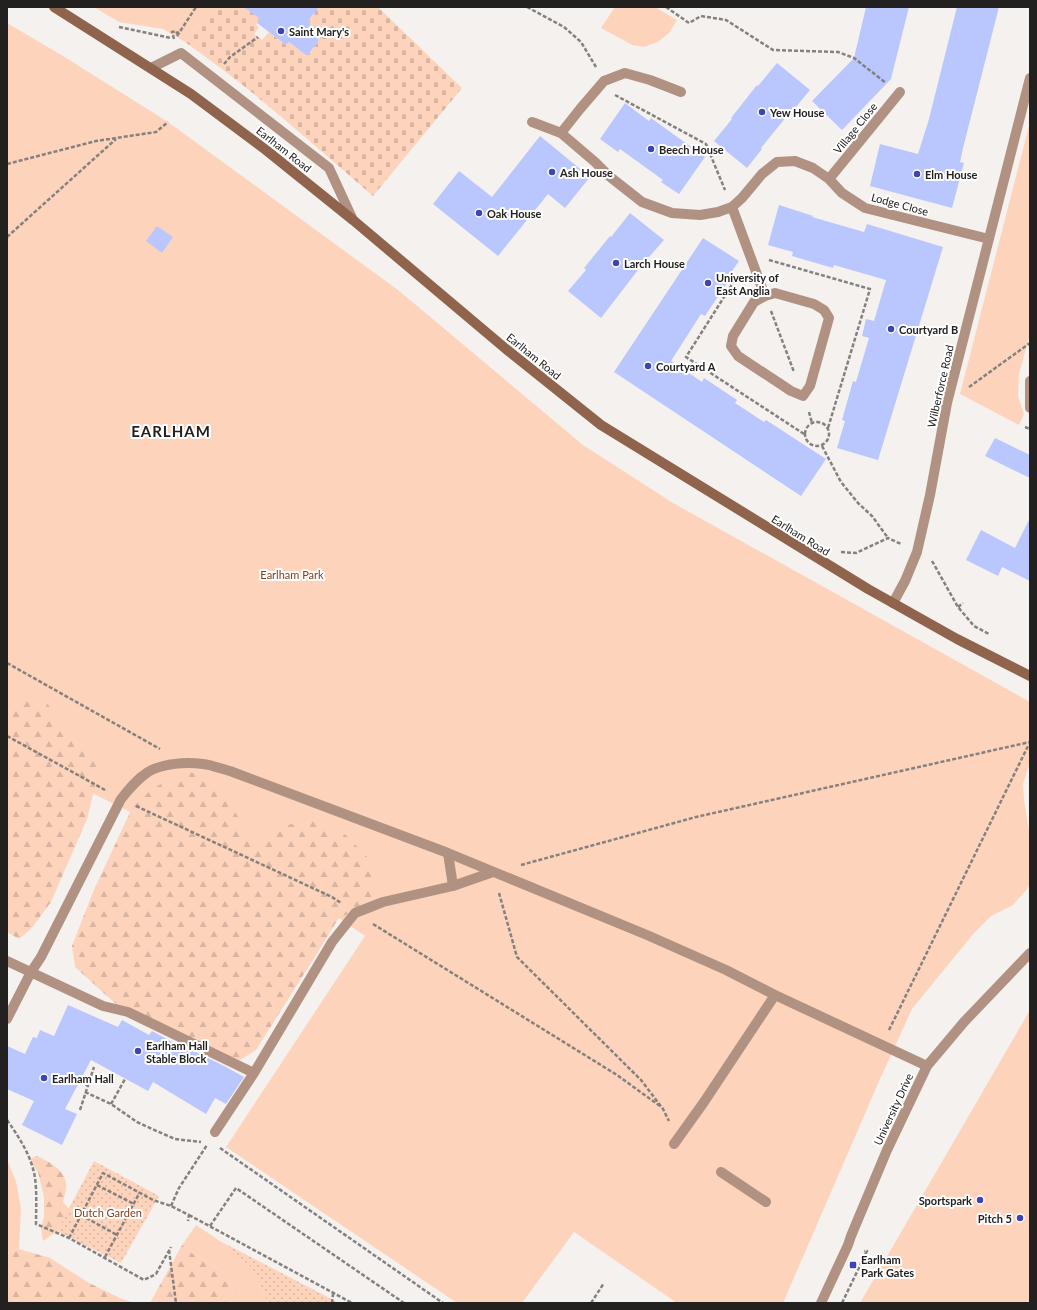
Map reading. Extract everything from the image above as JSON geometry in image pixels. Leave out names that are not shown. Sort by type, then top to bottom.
[{"type":"main road","name":"Earlham Road","points":[[54,7],[191,94],[266,150],[353,220],[506,349],[601,425],[893,604],[957,639],[1030,676]]},
{"type":"street","points":[[151,68],[181,53],[329,168],[353,220]]},
{"type":"street","points":[[561,133],[604,81],[625,73],[650,80],[681,92]]},
{"type":"street","name":"Wilberforce Road","points":[[893,604],[906,581],[917,552],[930,495],[947,403],[1030,78]]},
{"type":"street","name":"Village Close","points":[[829,179],[900,92]]},
{"type":"street","name":"Lodge Close","points":[[532,122],[561,133],[609,176],[642,202],[672,213],[700,215],[718,212],[732,207],[742,198],[762,174],[777,162],[795,161],[813,168],[829,179],[842,193],[866,208],[989,239]]},
{"type":"street","points":[[732,207],[765,296]]},
{"type":"street","points":[[775,293],[814,304],[824,310],[829,318],[810,386],[803,396],[791,391],[738,356],[731,346],[733,336],[754,302],[765,296],[775,293]]},
{"type":"street","points":[[1030,381],[1030,408]]},
{"type":"street","points":[[7,1018],[31,972],[41,957],[121,798],[137,780],[156,768],[180,764],[204,764],[230,771],[448,853],[647,935],[726,970],[775,996],[927,1066]]},
{"type":"street","points":[[448,853],[453,886]]},
{"type":"street","points":[[215,1132],[254,1073],[332,942],[355,913],[383,902],[453,886],[493,872]]},
{"type":"street","name":"University Drive","points":[[821,1303],[848,1245],[887,1150],[927,1066],[964,1022],[1030,953]]},
{"type":"street","points":[[7,961],[103,1006],[128,1012],[254,1073]]},
{"type":"street","points":[[674,1144],[775,996]]},
{"type":"street","points":[[721,1172],[766,1202]]},
{"type":"path","points":[[113,24],[119,27],[174,39],[172,32],[179,32],[196,7]]},
{"type":"path","points":[[528,7],[564,27],[581,42],[610,92],[706,144],[732,207]]},
{"type":"path","points":[[666,7],[689,23],[701,16],[726,20],[772,50],[838,52],[854,58],[900,92]]},
{"type":"path","points":[[224,64],[230,57],[258,37]]},
{"type":"path","points":[[7,164],[96,141],[156,132],[168,122]]},
{"type":"path","points":[[7,237],[117,138]]},
{"type":"path","points":[[804,434],[686,357],[743,268],[764,258],[870,290],[828,428]]},
{"type":"path","points":[[765,296],[812,423]]},
{"type":"path","points":[[947,403],[1030,343]]},
{"type":"path","points":[[818,422],[824,424],[828,428],[830,434],[829,439],[822,446],[811,446],[806,441],[804,434],[806,427],[812,423],[818,422]]},
{"type":"path","points":[[1025,427],[1030,429]]},
{"type":"path","points":[[822,446],[841,482],[858,504],[872,516],[888,538],[932,561],[958,607],[974,626]]},
{"type":"path","points":[[838,552],[856,553],[888,538]]},
{"type":"path","points":[[958,607],[963,603]]},
{"type":"path","points":[[7,663],[161,749]]},
{"type":"path","points":[[7,736],[121,798],[332,897],[355,913],[617,1075],[664,1109]]},
{"type":"path","points":[[674,1144],[670,1123],[664,1109],[641,1080],[518,957],[493,872],[696,818],[1030,743]]},
{"type":"path","points":[[882,1045],[1030,743]]},
{"type":"path","points":[[80,1110],[94,1067]]},
{"type":"path","points":[[111,1104],[125,1079]]},
{"type":"path","points":[[80,1082],[89,1086]]},
{"type":"path","points":[[85,1092],[111,1104],[137,1122],[175,1139],[197,1142],[210,1141],[443,1303]]},
{"type":"path","points":[[7,1120],[17,1134],[28,1156],[35,1177],[36,1224],[69,1238],[144,1280],[156,1274],[170,1248],[176,1303]]},
{"type":"path","points":[[171,1206],[179,1188],[215,1132]]},
{"type":"path","points":[[69,1238],[103,1173],[153,1200],[171,1206],[210,1226],[352,1303]]},
{"type":"path","points":[[96,1185],[134,1204]]},
{"type":"path","points":[[210,1226],[236,1188],[404,1303]]},
{"type":"path","points":[[105,1257],[140,1192]]},
{"type":"path","points":[[81,1215],[118,1235]]},
{"type":"path","points":[[188,1221],[189,1216]]},
{"type":"path","points":[[591,1303],[604,1283]]},
{"type":"path","points":[[332,1303],[333,1293]]},
{"type":"green space","points":[[94,7],[212,7],[185,42],[163,29],[119,22]]},
{"type":"green space","points":[[212,7],[252,7],[250,11],[260,19],[256,25],[259,27],[254,34],[262,40],[269,32],[286,45],[289,42],[307,56],[319,40],[306,30],[311,24],[308,21],[315,13],[307,7],[378,7],[462,88],[373,196],[234,78],[185,42]]},
{"type":"green space","points":[[615,7],[655,7],[677,20],[669,33],[658,42],[644,47],[632,45],[601,28]]},
{"type":"green space","name":"Earlham Park","points":[[7,23],[63,56],[168,122],[398,290],[583,445],[673,503],[1030,702],[1030,762],[1023,784],[1030,837],[1030,884],[1013,905],[991,916],[974,933],[912,1009],[783,1303],[677,1303],[574,1232],[522,1303],[457,1303],[226,1147],[365,936],[326,909],[7,751]]},
{"type":"green space","points":[[1030,122],[1030,334],[1019,374],[1018,396],[1024,414],[1019,425],[960,394]]},
{"type":"green space","points":[[7,697],[19,702],[32,698],[47,702],[56,722],[75,735],[97,759],[97,778],[87,819],[51,902],[31,929],[19,939],[7,932]]},
{"type":"green space","points":[[184,770],[207,778],[226,798],[249,834],[264,845],[288,825],[306,819],[346,835],[373,863],[379,877],[370,902],[338,919],[256,1050],[240,1060],[208,1049],[117,1005],[75,967],[72,946],[93,892],[132,808],[151,790]]},
{"type":"green space","points":[[1030,1010],[1030,1303],[860,1303]]},
{"type":"green space","points":[[37,1156],[55,1166],[65,1178],[66,1190],[63,1202],[69,1209],[57,1231],[43,1241],[41,1228],[44,1217],[44,1197],[38,1172],[30,1162],[32,1158]]},
{"type":"green space","points":[[7,1160],[16,1181],[21,1208],[19,1249],[7,1253]]},
{"type":"green space","name":"Dutch Garden","points":[[94,1161],[159,1196],[121,1263],[57,1231]]},
{"type":"green space","points":[[196,1225],[220,1241],[252,1268],[268,1303],[231,1303],[233,1296],[229,1279],[221,1270],[193,1254],[182,1245]]},
{"type":"green space","points":[[220,1241],[339,1303],[268,1303],[252,1268]]},
{"type":"green space","points":[[182,1245],[193,1254],[221,1270],[229,1279],[233,1296],[231,1303],[150,1303]]},
{"type":"green space","points":[[19,1249],[50,1258],[89,1283],[134,1303],[7,1303],[7,1253]]},
{"type":"building","name":"Saint Mary's","points":[[244,7],[319,7],[308,21],[311,24],[306,30],[319,40],[307,56],[289,42],[286,45],[257,23],[260,19]]},
{"type":"building","points":[[866,7],[909,7],[891,79],[842,130],[812,101],[854,58]]},
{"type":"building","points":[[957,7],[999,7],[963,148],[960,162],[964,163],[952,208],[870,186],[880,144],[918,154],[929,119]]},
{"type":"building","name":"Yew House","points":[[777,63],[810,90],[761,148],[762,149],[747,168],[714,141],[757,85],[758,86]]},
{"type":"building","name":"Beech House","points":[[625,103],[649,121],[651,118],[705,157],[679,194],[661,182],[663,180],[620,149],[618,152],[600,139]]},
{"type":"building","points":[[540,136],[590,177],[565,208],[548,194],[498,256],[433,204],[459,171],[492,197]]},
{"type":"building","name":"Courtyard B","points":[[779,205],[813,216],[812,217],[864,232],[867,224],[943,247],[878,460],[837,448],[845,421],[842,420],[853,381],[856,382],[869,338],[862,336],[866,319],[874,321],[886,280],[834,265],[833,268],[792,256],[793,252],[768,245]]},
{"type":"building","name":"Larch House","points":[[630,213],[664,240],[648,257],[601,318],[568,291],[586,270],[584,268]]},
{"type":"building","points":[[157,226],[173,237],[162,253],[146,241]]},
{"type":"building","name":"Courtyard A","points":[[703,238],[739,261],[725,281],[727,283],[705,316],[701,314],[671,361],[702,382],[704,378],[737,400],[735,403],[764,422],[766,420],[826,459],[801,496],[614,372]]},
{"type":"building","points":[[995,438],[1030,455],[1030,478],[985,456]]},
{"type":"building","points":[[1030,518],[1030,581],[1002,567],[998,576],[966,560],[981,530],[1015,548]]},
{"type":"building","points":[[68,1005],[118,1027],[122,1020],[149,1035],[152,1031],[189,1051],[190,1049],[244,1077],[226,1104],[215,1098],[206,1114],[153,1082],[148,1091],[91,1060],[65,1109],[77,1114],[62,1145],[22,1125],[34,1101],[7,1089],[7,1046],[25,1054],[33,1037],[37,1038],[40,1030],[54,1036]]},
{"type":"place","name":"Saint Mary's","points":[[281,31]]},
{"type":"place","name":"Yew House","points":[[762,112]]},
{"type":"place","name":"Beech House","points":[[651,149]]},
{"type":"place","name":"Ash House","points":[[552,172]]},
{"type":"place","name":"Elm House","points":[[917,174]]},
{"type":"place","name":"Oak House","points":[[479,213]]},
{"type":"place","name":"Larch House","points":[[616,263]]},
{"type":"place","name":"University of East Anglia","points":[[708,283]]},
{"type":"place","name":"Courtyard B","points":[[891,329]]},
{"type":"place","name":"Courtyard A","points":[[648,366]]},
{"type":"place","name":"Earlham Hall Stable Block","points":[[138,1051]]},
{"type":"place","name":"Earlham Hall","points":[[44,1078]]},
{"type":"place","name":"Sportspark","points":[[980,1200]]},
{"type":"place","name":"Pitch 5","points":[[1020,1218]]},
{"type":"place","name":"Earlham Park Gates","points":[[853,1265]]},
{"type":"district","name":"EARLHAM","points":[[171,431]]}]
